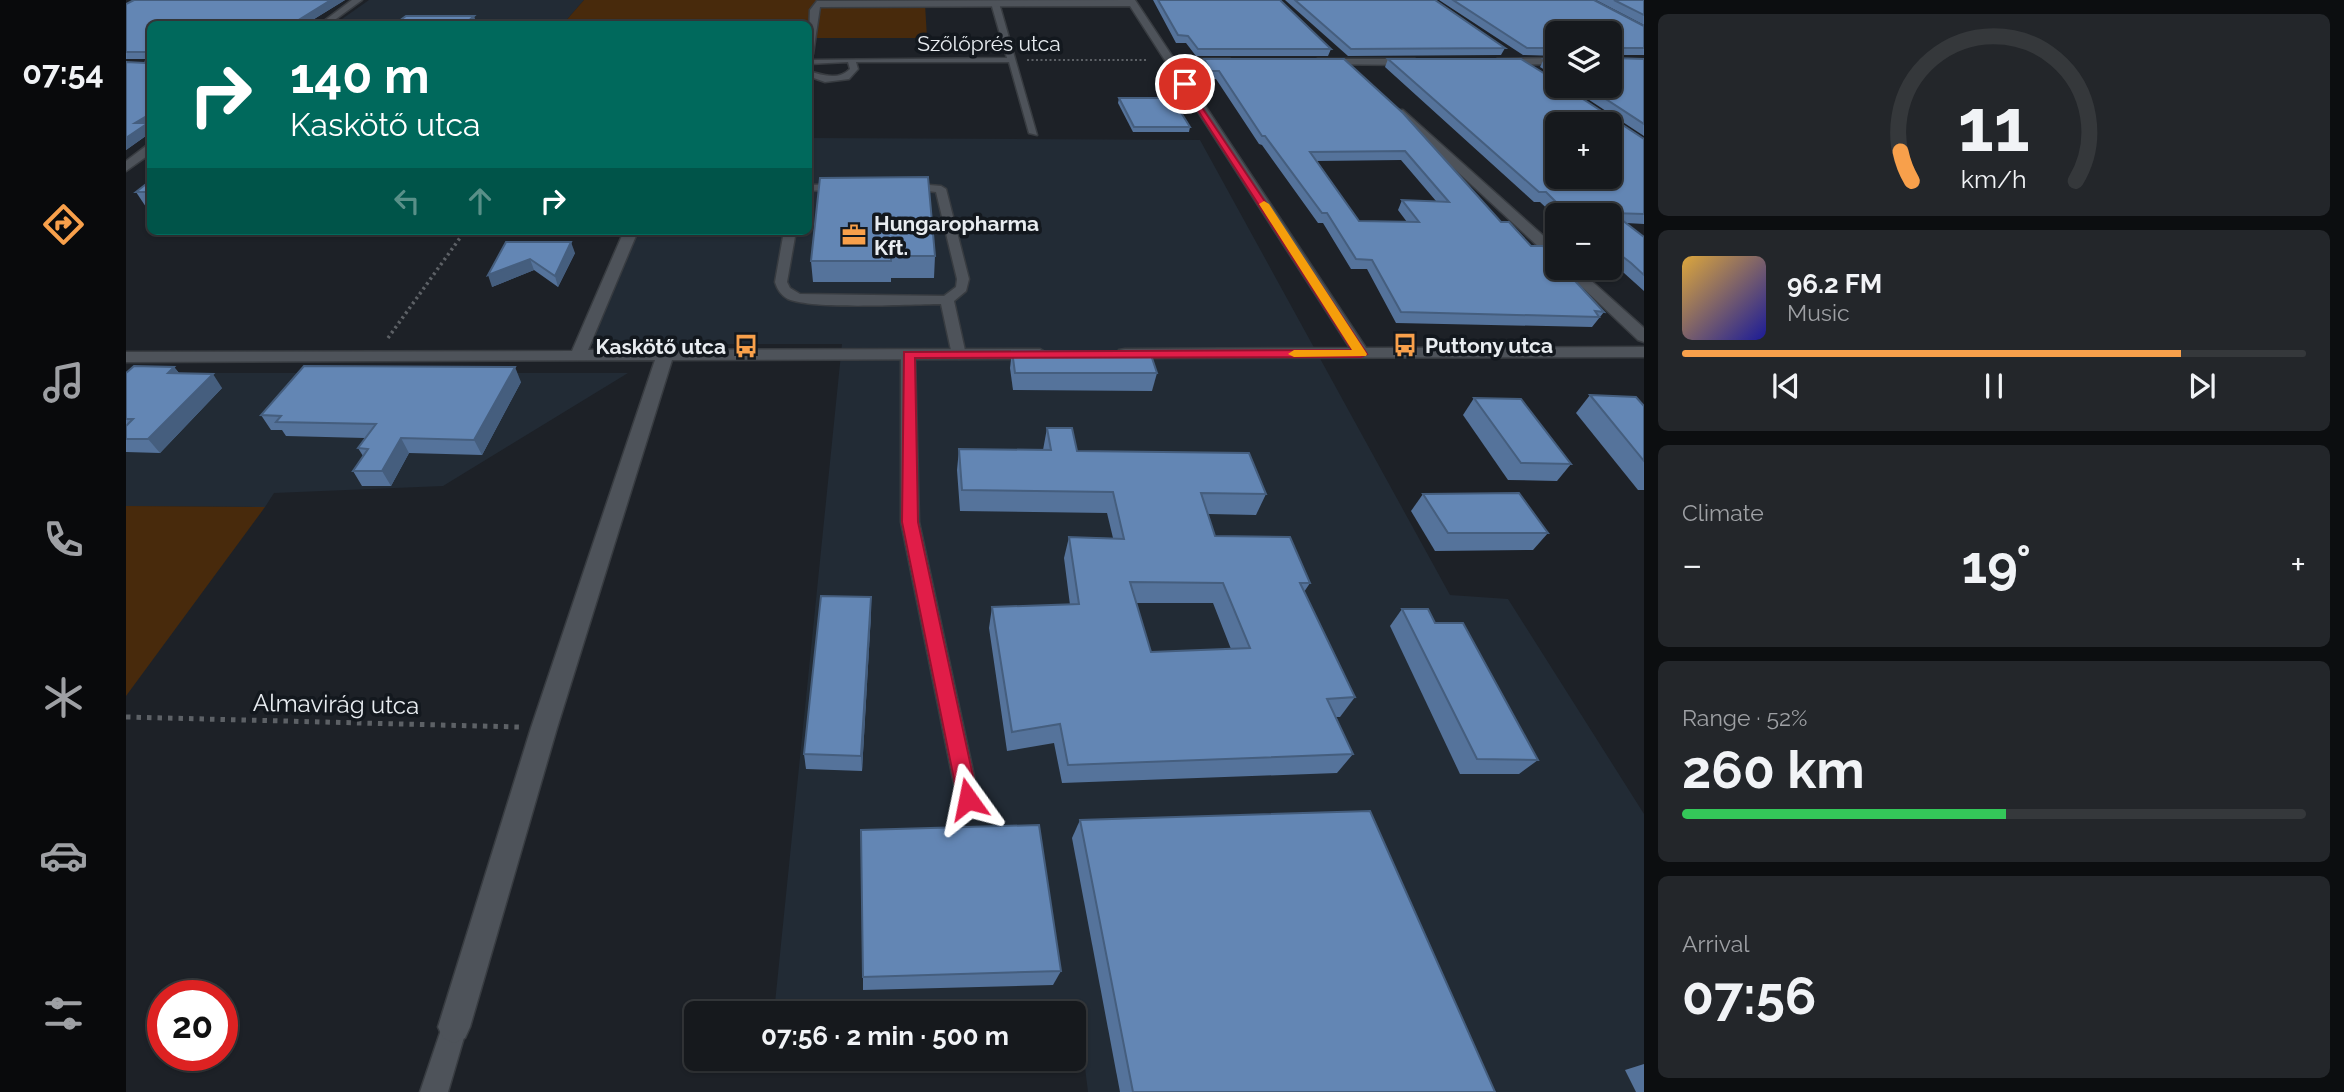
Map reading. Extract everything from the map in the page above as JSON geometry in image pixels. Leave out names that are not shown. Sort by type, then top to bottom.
[{"type":"street","points":[[328,21],[358,0]]},
{"type":"street","points":[[812,29],[817,4],[1131,1],[1361,354]]},
{"type":"street","points":[[1335,53],[1355,71]]},
{"type":"street","points":[[1509,54],[1543,76]]},
{"type":"street","points":[[1170,61],[1237,62]]},
{"type":"street","points":[[1480,62],[1545,61]]},
{"type":"street","points":[[1304,62],[1426,62]]},
{"type":"street","points":[[1385,99],[1545,245]]},
{"type":"street","points":[[126,167],[147,151]]},
{"type":"street","points":[[578,355],[629,235]]},
{"type":"street","points":[[1582,280],[1644,337]]},
{"type":"street","points":[[1111,354],[1644,352]]},
{"type":"street","points":[[126,357],[1056,354]]},
{"type":"street","points":[[454,1027],[544,728],[665,355]]},
{"type":"lane","points":[[995,3],[1034,133]]},
{"type":"lane","name":"Szőlőprés utca","points":[[812,58],[1012,60]]},
{"type":"lane","points":[[812,74],[825,79],[846,77],[854,69],[851,60]]},
{"type":"lane","points":[[812,188],[856,186]]},
{"type":"lane","points":[[789,235],[781,282],[790,295],[810,300],[947,300],[962,288],[963,279],[941,189],[897,186]]},
{"type":"lane","points":[[947,300],[959,355]]},
{"type":"lane","points":[[908,355],[910,522],[968,799]]},
{"type":"lane","points":[[434,1092],[454,1027]]},
{"type":"path","name":"Szőlőprés utca","points":[[1012,60],[1170,61]]},
{"type":"path","points":[[375,356],[462,235]]},
{"type":"path","name":"Almavirág utca","points":[[126,717],[544,728]]},
{"type":"shaded area","points":[[369,0],[584,0],[566,21],[339,21]]},
{"type":"shaded area","points":[[584,0],[964,0],[965,5],[925,4],[927,38],[812,38],[812,21],[566,21]]},
{"type":"shaded area","points":[[812,138],[1200,140],[1450,595],[1508,599],[1644,814],[1644,1092],[1088,1092],[1085,1071],[1086,1001],[775,1001],[842,344],[587,344],[637,235],[812,235]]},
{"type":"shaded area","points":[[126,373],[628,373],[443,486],[274,493],[265,507],[126,506]]},
{"type":"shaded area","points":[[126,506],[265,507],[126,696]]},
{"type":"building","points":[[134,0],[331,0],[297,21],[147,21],[147,53],[126,52],[126,4]]},
{"type":"building","points":[[1158,0],[1280,0],[1331,49],[1198,49],[1188,36],[1178,35]]},
{"type":"building","points":[[1295,0],[1435,0],[1505,48],[1351,49]]},
{"type":"building","points":[[1453,0],[1594,0],[1644,26],[1644,48],[1622,48],[1622,21],[1545,21],[1545,48],[1527,48]]},
{"type":"building","points":[[1614,0],[1644,0],[1644,15]]},
{"type":"building","points":[[406,16],[474,16],[468,21],[399,21]]},
{"type":"building","points":[[147,57],[147,116],[135,123],[147,124],[126,138],[126,62],[145,63]]},
{"type":"building","points":[[1622,58],[1644,59],[1644,124],[1604,98],[1622,98]]},
{"type":"building","points":[[1204,59],[1344,59],[1403,113],[1501,222],[1509,222],[1531,246],[1545,248],[1545,280],[1574,280],[1604,312],[1595,311],[1599,317],[1401,312],[1372,260],[1356,259],[1327,213],[1322,213],[1265,136],[1262,136],[1219,71],[1211,71]],"holes":[[[1405,151],[1449,202],[1402,200],[1419,222],[1359,221],[1310,152]]]},
{"type":"building","points":[[1388,59],[1521,59],[1545,74],[1545,98],[1581,98],[1603,112],[1545,112],[1545,189],[1622,189],[1622,125],[1644,139],[1644,214],[1622,213],[1622,203],[1557,203],[1546,192],[1539,192]]},
{"type":"building","points":[[1119,98],[1172,98],[1190,127],[1134,127]]},
{"type":"building","name":"Hungaropharma Kft.","points":[[928,177],[935,256],[891,256],[891,261],[811,261],[820,178]]},
{"type":"building","points":[[147,183],[147,192],[136,192]]},
{"type":"building","points":[[1622,220],[1644,237],[1644,275],[1622,256]]},
{"type":"building","points":[[506,242],[571,242],[555,276],[530,259],[488,275]]},
{"type":"building","points":[[1012,351],[1150,352],[1157,373],[1015,373]]},
{"type":"building","points":[[134,366],[174,367],[168,373],[213,374],[148,439],[126,439],[126,426],[133,419],[126,419],[126,373]]},
{"type":"building","points":[[304,366],[515,367],[474,440],[401,438],[382,471],[353,471],[368,449],[358,448],[376,424],[276,422],[281,416],[261,415]]},
{"type":"building","points":[[1590,395],[1636,397],[1644,406],[1644,461]]},
{"type":"building","points":[[1474,398],[1521,399],[1571,464],[1521,463]]},
{"type":"building","points":[[1047,428],[1072,428],[1077,451],[1249,453],[1266,494],[1201,493],[1215,536],[1290,537],[1310,583],[1300,583],[1355,697],[1327,699],[1353,754],[1068,765],[1060,724],[1012,732],[992,607],[1079,604],[1069,537],[1124,539],[1113,492],[962,490],[959,449],[1051,450]],"holes":[[[1130,582],[1223,583],[1250,648],[1151,652]]]},
{"type":"building","points":[[1519,493],[1548,533],[1448,533],[1423,494]]},
{"type":"building","points":[[821,596],[871,597],[861,756],[804,754]]},
{"type":"building","points":[[1402,609],[1428,609],[1435,623],[1463,623],[1538,760],[1477,759]]},
{"type":"building","points":[[1370,811],[1495,1092],[1133,1092],[1080,820]]},
{"type":"building","points":[[1039,825],[1061,971],[863,977],[861,830]]},
{"type":"slow traffic","points":[[1264,204],[1361,354],[1294,354]]},
{"type":"place","name":"Hungaropharma Kft.","points":[[854,235]]},
{"type":"place","name":"Puttony utca","points":[[1405,345]]},
{"type":"place","name":"Kaskötő utca","points":[[746,346]]},
{"type":"route","points":[[968,799],[910,522],[908,355],[1361,354],[1185,84]]}]
